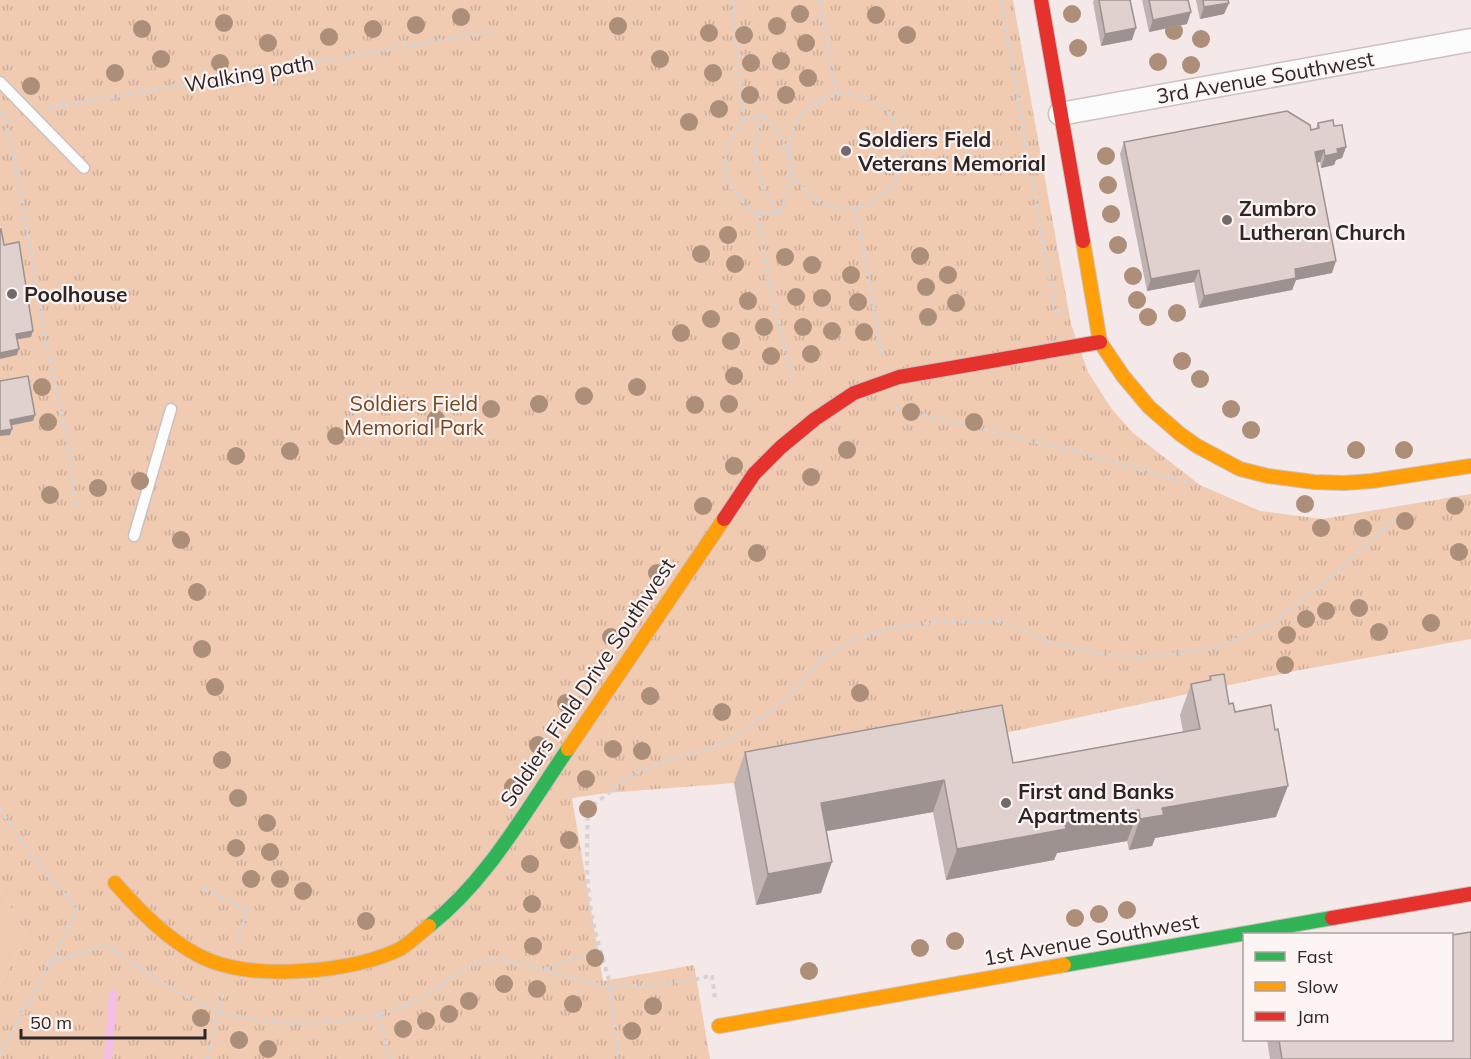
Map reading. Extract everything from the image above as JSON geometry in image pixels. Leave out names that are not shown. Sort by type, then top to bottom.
[{"type":"street","points":[[1041,0],[1100,342],[1115,368],[1142,401],[1170,427],[1206,451],[1239,469],[1276,477],[1356,482],[1471,466]]},
{"type":"street","name":"3rd Avenue Southwest","points":[[1060,114],[1471,40]]},
{"type":"street","name":"Soldiers Field Drive Southwest","points":[[115,884],[159,928],[184,946],[214,962],[241,968],[275,971],[306,970],[372,961],[400,949],[451,907],[480,876],[614,683],[754,474],[781,447],[814,419],[854,393],[899,376],[1100,342]]},
{"type":"street","name":"1st Avenue Southwest","points":[[1249,933],[1471,894]]},
{"type":"street","name":"1st Avenue Southwest","points":[[719,1026],[1243,934]]},
{"type":"lane","points":[[0,82],[84,168]]},
{"type":"lane","points":[[134,536],[171,410]]},
{"type":"path","points":[[732,0],[744,121]]},
{"type":"path","points":[[820,0],[836,95]]},
{"type":"path","points":[[1000,0],[1055,312]]},
{"type":"path","name":"Walking path","points":[[1,114],[495,31]]},
{"type":"path","points":[[763,115],[777,131],[790,162],[796,179],[809,195],[823,204],[839,208],[856,208],[872,202],[890,188],[898,174],[902,145],[898,127],[887,112],[871,100],[858,95],[836,95],[817,102],[804,113],[793,131],[789,147],[790,162],[788,195],[779,213]]},
{"type":"path","points":[[1,114],[11,140],[48,352],[67,439],[76,509]]},
{"type":"path","points":[[763,115],[744,121],[729,142],[725,157],[726,172],[732,189],[746,206],[758,214],[779,213]]},
{"type":"path","points":[[763,115],[756,144],[757,168],[767,195],[779,213]]},
{"type":"path","points":[[902,145],[952,136]]},
{"type":"path","points":[[856,208],[891,407],[1071,450],[1193,484]]},
{"type":"path","points":[[758,214],[768,277],[793,384]]},
{"type":"path","points":[[609,980],[589,898],[588,808],[633,774],[668,760],[718,746],[743,732],[784,700],[822,659],[854,640],[891,628],[937,622],[998,621],[1012,625],[1042,640],[1111,655],[1138,657],[1177,654],[1217,647],[1272,623],[1345,565],[1399,515]]},
{"type":"path","points":[[0,807],[26,847],[77,909],[0,1056]]},
{"type":"path","points":[[203,889],[248,910]]},
{"type":"path","points":[[51,962],[107,945],[142,971],[180,993],[219,1010],[256,1019],[295,1023],[341,1021],[379,1014],[411,1003],[471,966],[494,958],[610,987],[652,985],[712,975]]},
{"type":"path","points":[[544,970],[600,948]]},
{"type":"path","points":[[610,987],[618,1059]]},
{"type":"path","points":[[207,1059],[219,1010]]},
{"type":"path","points":[[379,1014],[392,1058]]},
{"type":"green space","name":"Soldiers Field Memorial Park","points":[[0,0],[1013,0],[1071,324],[1088,372],[1111,408],[1133,433],[1200,485],[1260,511],[1322,519],[1471,494],[1471,639],[1300,670],[991,736],[804,764],[734,783],[572,798],[603,981],[694,965],[710,1059],[0,1059],[0,984],[27,934],[0,889]]},
{"type":"green space","points":[[0,889],[27,934],[0,984]]},
{"type":"building","points":[[1099,0],[1130,0],[1136,28],[1105,34]]},
{"type":"building","points":[[1149,0],[1188,0],[1191,12],[1153,20]]},
{"type":"building","points":[[1203,0],[1228,0],[1229,3],[1204,7]]},
{"type":"building","name":"Zumbro Lutheran Church","points":[[1287,111],[1310,125],[1311,130],[1319,128],[1318,123],[1333,120],[1334,126],[1342,125],[1346,147],[1337,149],[1338,153],[1325,156],[1324,150],[1315,152],[1336,261],[1295,269],[1296,278],[1204,296],[1199,270],[1151,279],[1124,142]]},
{"type":"building","name":"Poolhouse","points":[[0,229],[4,245],[19,242],[33,331],[16,334],[19,349],[0,353]]},
{"type":"building","points":[[28,376],[35,415],[10,420],[12,429],[0,431],[0,381]]},
{"type":"building","name":"First and Banks Apartments","points":[[1224,674],[1229,704],[1233,703],[1235,712],[1271,705],[1275,730],[1278,729],[1288,786],[1162,808],[1164,815],[1140,819],[1139,810],[1065,823],[1066,829],[957,849],[944,780],[821,803],[832,862],[768,874],[745,752],[1002,705],[1013,763],[1200,729],[1191,684],[1211,680],[1210,676]]},
{"type":"building","points":[[1471,932],[1471,1059],[1282,1059],[1279,1041],[1453,1041],[1453,935]]},
{"type":"waterway","points":[[108,1059],[113,994]]},
{"type":"traffic: fast","points":[[429,926],[470,888],[488,866],[568,749]]},
{"type":"traffic: fast","points":[[1246,933],[1332,918]]},
{"type":"traffic: fast","points":[[1064,965],[1243,934]]},
{"type":"traffic: slow","points":[[1083,241],[1100,342],[1123,376],[1149,407],[1197,446],[1240,469],[1268,476],[1314,482],[1372,481],[1471,466]]},
{"type":"traffic: slow","points":[[568,749],[724,519]]},
{"type":"traffic: slow","points":[[115,883],[147,917],[171,938],[197,955],[231,967],[280,972],[332,968],[357,963],[400,949],[429,926]]},
{"type":"traffic: slow","points":[[719,1026],[1064,965]]},
{"type":"traffic: jam","points":[[1041,0],[1083,241]]},
{"type":"traffic: jam","points":[[724,519],[754,474],[781,447],[815,419],[854,393],[899,377],[1100,342]]},
{"type":"traffic: jam","points":[[1332,918],[1471,894]]},
{"type":"place","name":"Soldiers Field Veterans Memorial","points":[[846,151]]},
{"type":"place","name":"Zumbro Lutheran Church","points":[[1227,220]]},
{"type":"place","name":"Poolhouse","points":[[12,294]]},
{"type":"place","name":"First and Banks Apartments","points":[[1006,803]]}]
